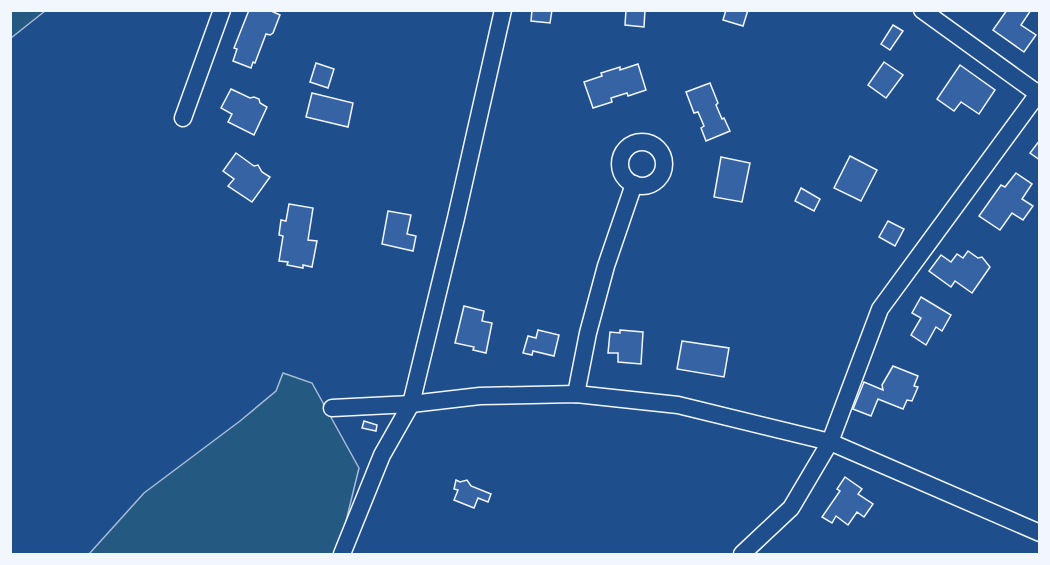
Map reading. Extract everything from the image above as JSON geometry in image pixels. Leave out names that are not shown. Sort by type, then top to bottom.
[{"type":"street","points":[[183,118],[222,10]]},
{"type":"street","points":[[342,555],[382,455],[411,404],[503,10]]},
{"type":"street","points":[[742,555],[792,508],[830,442],[880,309],[1038,92],[922,10]]},
{"type":"street","points":[[576,394],[588,333],[606,266],[634,184]]},
{"type":"street","points":[[332,408],[411,404],[480,396],[576,394],[678,405],[830,442],[1040,533]]},
{"type":"shaded area","points":[[11,10],[45,10],[45,11],[11,38]]},
{"type":"shaded area","points":[[283,373],[312,383],[359,468],[338,554],[89,554],[144,493],[276,391]]},
{"type":"building","points":[[249,10],[269,10],[280,15],[273,33],[266,34],[251,68],[233,61],[237,49],[234,48]]},
{"type":"building","points":[[532,10],[552,10],[550,23],[531,21]]},
{"type":"building","points":[[626,10],[645,10],[644,27],[625,25]]},
{"type":"building","points":[[726,10],[748,10],[743,26],[723,20]]},
{"type":"building","points":[[1007,10],[1031,10],[1021,25],[1036,35],[1024,52],[993,30]]},
{"type":"building","points":[[893,25],[903,31],[890,50],[881,44]]},
{"type":"building","points":[[884,62],[903,75],[886,98],[868,85]]},
{"type":"building","points":[[316,63],[334,69],[328,88],[310,82]]},
{"type":"building","points":[[638,64],[646,90],[628,96],[627,93],[611,98],[612,102],[593,108],[584,82],[602,76],[601,73]]},
{"type":"building","points":[[960,65],[995,90],[979,114],[961,102],[954,111],[937,99]]},
{"type":"building","points":[[710,83],[718,103],[716,105],[730,131],[706,141],[701,128],[704,126],[698,112],[694,113],[686,92]]},
{"type":"building","points":[[231,89],[250,98],[259,99],[260,103],[267,107],[254,135],[228,122],[232,114],[221,108]]},
{"type":"building","points":[[312,93],[353,103],[348,127],[306,117]]},
{"type":"building","points":[[1040,140],[1040,160],[1030,153]]},
{"type":"building","points":[[236,153],[254,166],[258,165],[262,172],[270,177],[252,202],[228,186],[234,179],[223,171]]},
{"type":"building","points":[[850,156],[877,170],[861,201],[834,188]]},
{"type":"building","points":[[721,157],[750,163],[742,202],[714,197]]},
{"type":"building","points":[[1016,173],[1032,184],[1022,199],[1033,206],[1023,220],[1012,213],[1000,230],[979,216],[1001,185],[1005,187]]},
{"type":"building","points":[[801,188],[820,199],[814,211],[795,201]]},
{"type":"building","points":[[289,204],[313,208],[308,240],[317,241],[312,267],[303,265],[303,268],[279,261],[283,236],[279,235],[281,220],[286,221]]},
{"type":"building","points":[[388,211],[411,215],[407,234],[416,236],[413,251],[382,244]]},
{"type":"building","points":[[888,221],[904,229],[895,246],[879,237]]},
{"type":"building","points":[[968,251],[978,258],[982,257],[990,267],[972,293],[955,281],[951,287],[929,271],[941,255],[951,262],[957,254],[963,258]]},
{"type":"building","points":[[921,297],[951,315],[942,331],[936,327],[926,345],[911,335],[921,318],[912,313]]},
{"type":"building","points":[[464,306],[484,311],[482,321],[492,323],[486,353],[473,350],[474,347],[455,343]]},
{"type":"building","points":[[538,330],[559,335],[554,356],[533,351],[532,355],[523,353],[528,336],[536,338]]},
{"type":"building","points":[[620,330],[643,332],[641,364],[618,362],[618,353],[608,353],[610,332],[620,333]]},
{"type":"building","points":[[682,341],[729,348],[724,377],[677,369]]},
{"type":"building","points":[[893,366],[918,376],[914,386],[918,387],[912,401],[907,400],[903,409],[878,399],[871,416],[853,409],[864,382],[883,390],[882,385]]},
{"type":"building","points":[[364,421],[377,425],[376,431],[362,428]]},
{"type":"building","points":[[845,477],[862,489],[858,494],[873,504],[864,517],[857,512],[848,525],[836,516],[832,523],[822,517],[840,491],[837,489]]},
{"type":"building","points":[[456,480],[460,482],[467,480],[471,486],[491,494],[488,502],[478,498],[474,508],[454,500],[458,490],[454,489]]}]
